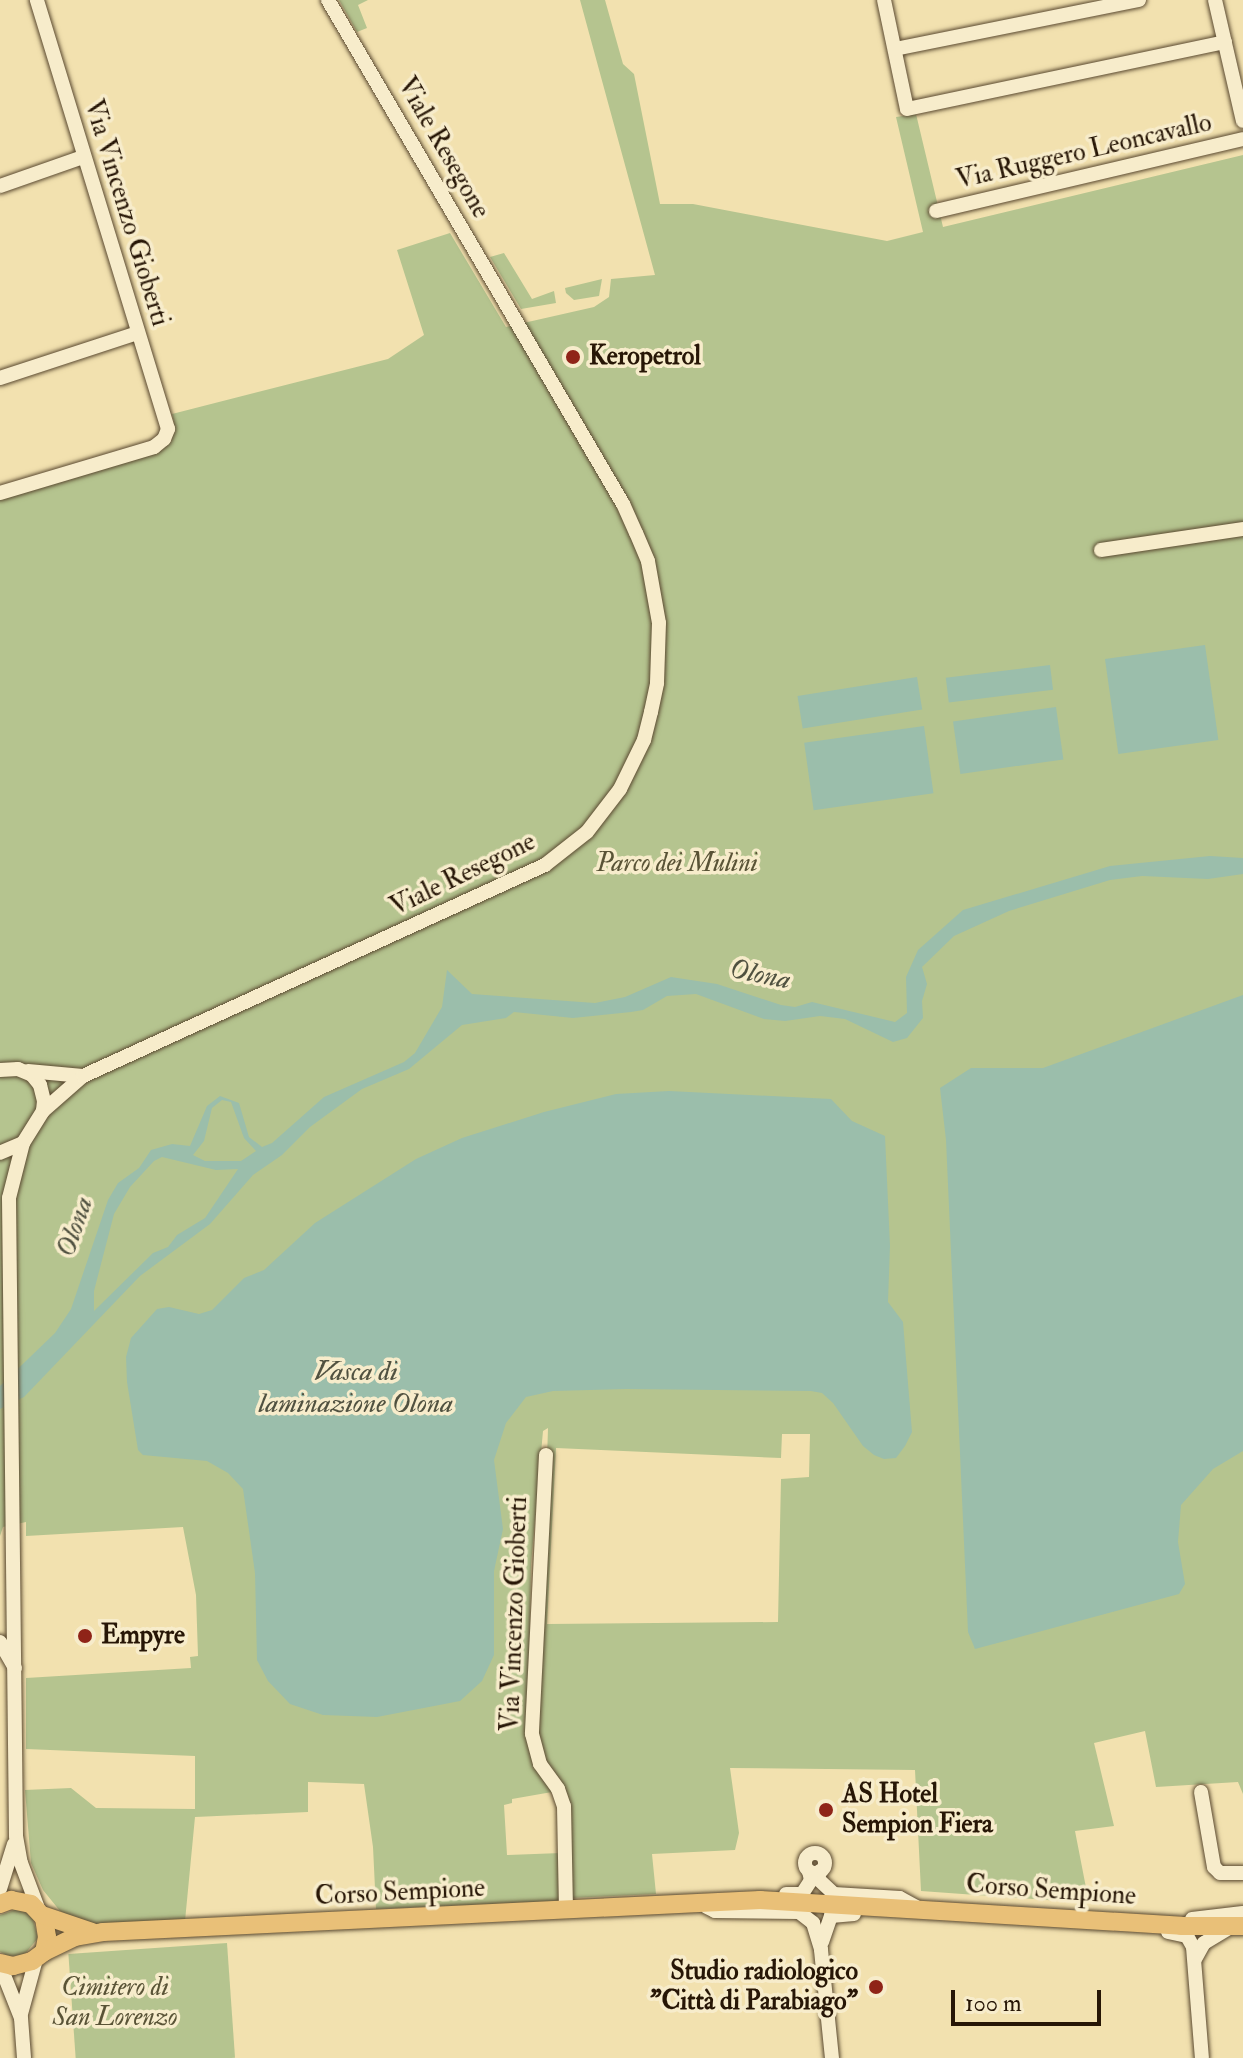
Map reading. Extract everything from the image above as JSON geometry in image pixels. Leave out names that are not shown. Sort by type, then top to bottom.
[{"type":"main road","name":"Corso Sempione","points":[[0,1904],[21,1901],[40,1913],[84,1931],[103,1932],[760,1900],[1181,1926],[1239,1921]]},
{"type":"main road","points":[[40,1913],[47,1937],[40,1956]]},
{"type":"main road","name":"Corso Sempione","points":[[0,1964],[13,1966],[75,1937],[103,1932]]},
{"type":"street","name":"Via Vincenzo Gioberti","points":[[0,493],[154,447],[164,439],[166,420],[37,0]]},
{"type":"street","name":"Viale Resegone","points":[[9,1198],[23,1143],[43,1111],[83,1076],[523,878],[587,832],[620,789],[644,740],[657,683],[659,623],[648,561],[623,504],[328,0]]},
{"type":"street","points":[[884,0],[907,109],[1225,42]]},
{"type":"street","points":[[895,49],[1139,0]]},
{"type":"street","points":[[1215,0],[1243,121]]},
{"type":"street","name":"Via Ruggero Leoncavallo","points":[[936,211],[1243,139]]},
{"type":"street","points":[[0,186],[83,157]]},
{"type":"street","points":[[0,378],[138,333]]},
{"type":"street","points":[[1101,550],[1243,529]]},
{"type":"street","points":[[9,1066],[83,1076]]},
{"type":"street","points":[[9,1066],[40,1085],[43,1111]]},
{"type":"street","points":[[0,1153],[23,1143]]},
{"type":"street","points":[[0,1181],[9,1198],[17,1672],[16,1836],[21,1863],[40,1913]]},
{"type":"street","name":"Via Vincenzo Gioberti","points":[[546,1455],[532,1734],[540,1764],[558,1789],[564,1806],[566,1911]]},
{"type":"street","points":[[0,1555],[13,1527]]},
{"type":"street","points":[[1,1595],[16,1606]]},
{"type":"street","points":[[0,1612],[16,1606]]},
{"type":"street","points":[[0,1642],[17,1672]]},
{"type":"street","points":[[1201,1792],[1214,1867],[1220,1873],[1243,1873]]},
{"type":"street","points":[[0,1889],[16,1836]]},
{"type":"street","name":"Corso Sempione","points":[[700,1904],[717,1895],[802,1894],[814,1871],[834,1894],[900,1898],[918,1908]]},
{"type":"street","points":[[700,1904],[715,1911],[799,1912],[813,1923],[821,1950],[832,2058]]},
{"type":"street","points":[[821,1950],[823,1932],[831,1916],[898,1915],[918,1908]]},
{"type":"street","points":[[1195,1960],[1204,1943],[1227,1932],[1239,1921]]},
{"type":"street","points":[[1149,1924],[1158,1931],[1187,1936],[1195,1960],[1202,2058]]},
{"type":"street","points":[[21,2018],[40,1956]]},
{"type":"street","points":[[0,1964],[21,2018],[24,2058]]},
{"type":"green space","points":[[339,0],[368,0],[358,5],[367,28],[357,32]]},
{"type":"green space","name":"Parco dei Mulini","points":[[580,0],[605,0],[623,64],[634,74],[660,204],[693,204],[887,241],[923,232],[896,117],[916,114],[943,227],[1243,155],[1243,1794],[1238,1782],[1156,1787],[1145,1731],[1094,1743],[1114,1826],[1075,1831],[1089,1903],[921,1891],[915,1770],[730,1768],[739,1833],[735,1850],[652,1854],[656,1894],[570,1898],[568,1795],[538,1751],[548,1428],[543,1431],[531,1564],[528,1738],[533,1761],[552,1792],[512,1799],[512,1803],[504,1805],[507,1855],[561,1853],[560,1901],[376,1909],[373,1847],[364,1784],[308,1782],[308,1812],[195,1817],[185,1921],[88,1924],[60,1911],[43,1890],[31,1863],[25,1790],[71,1788],[96,1808],[195,1809],[195,1756],[26,1749],[26,1678],[191,1668],[190,1657],[198,1656],[196,1595],[183,1527],[26,1536],[26,1522],[3,1527],[0,1536],[0,496],[156,453],[171,442],[175,428],[172,414],[388,359],[424,335],[397,250],[450,233],[506,327],[594,307],[609,297],[611,279],[655,275]],"holes":[[[782,1434],[810,1434],[809,1477],[781,1479],[778,1622],[547,1624],[556,1448],[781,1458]]]},
{"type":"green space","points":[[504,253],[532,299],[554,291],[556,303],[521,309],[490,257]]},
{"type":"green space","points":[[602,279],[599,296],[574,300],[566,293],[565,288]]},
{"type":"green space","points":[[18,1909],[32,1916],[38,1938],[24,1955],[9,1956],[0,1952],[0,1915]]},
{"type":"green space","name":"Cimitero di San Lorenzo","points":[[227,1943],[235,2058],[76,2058],[68,1954]]},
{"type":"water","points":[[1205,645],[1218,740],[1118,754],[1105,659]]},
{"type":"water","points":[[1050,665],[1053,690],[949,703],[946,678]]},
{"type":"water","points":[[917,677],[922,710],[803,729],[797,696]]},
{"type":"water","points":[[1056,707],[1063,759],[960,774],[953,721]]},
{"type":"water","points":[[924,726],[933,793],[814,810],[804,743]]},
{"type":"water","points":[[1210,856],[1243,858],[1243,874],[1208,879],[1142,876],[1110,880],[1009,911],[954,936],[922,967],[927,984],[922,1001],[923,1018],[907,1038],[893,1042],[845,1019],[820,1016],[785,1021],[764,1019],[696,994],[667,996],[643,1010],[631,1012],[573,1018],[514,1012],[506,1018],[462,1025],[409,1069],[362,1089],[310,1127],[282,1155],[253,1175],[210,1224],[140,1276],[24,1397],[0,1409],[0,1386],[55,1333],[71,1309],[108,1200],[118,1183],[139,1168],[151,1150],[172,1144],[190,1146],[207,1106],[220,1096],[239,1103],[249,1137],[262,1147],[272,1143],[324,1097],[404,1062],[415,1053],[442,1007],[447,970],[472,994],[595,1003],[625,997],[671,977],[717,984],[781,1005],[795,1007],[812,1002],[895,1022],[907,1013],[906,977],[918,950],[963,910],[1110,866]],"holes":[[[222,1100],[231,1102],[244,1138],[256,1151],[241,1161],[205,1161],[193,1155],[204,1141],[212,1108]],[[162,1157],[216,1170],[238,1169],[205,1218],[177,1235],[168,1247],[153,1253],[94,1311],[94,1291],[114,1214],[130,1187],[154,1161]]]},
{"type":"water","points":[[1243,995],[1243,1451],[1213,1469],[1181,1505],[1178,1542],[1185,1584],[1179,1594],[975,1649],[968,1632],[946,1140],[940,1088],[971,1068],[1043,1068]]},
{"type":"water","name":"Vasca di laminazione Olona","points":[[669,1091],[831,1099],[852,1121],[885,1136],[890,1246],[888,1302],[903,1322],[912,1432],[905,1446],[896,1458],[884,1459],[874,1455],[863,1446],[833,1403],[822,1393],[811,1391],[626,1389],[553,1391],[526,1397],[506,1423],[494,1460],[503,1529],[494,1571],[494,1655],[482,1681],[460,1701],[377,1717],[323,1715],[290,1704],[268,1681],[257,1660],[255,1573],[243,1489],[228,1473],[207,1461],[143,1455],[138,1450],[127,1382],[126,1357],[131,1338],[157,1309],[169,1307],[199,1314],[212,1310],[244,1278],[264,1270],[315,1223],[416,1159],[462,1138],[544,1112],[616,1094]]},
{"type":"place","name":"Keropetrol","points":[[573,357]]},
{"type":"place","name":"Empyre","points":[[85,1636]]},
{"type":"place","name":"AS Hotel Sempion Fiera","points":[[826,1810]]},
{"type":"place","name":"Studio radiologico \"Città di Parabiago\"","points":[[876,1987]]},
{"type":"water label","name":"Olona","points":[[760,975]]},
{"type":"water label","name":"Olona","points":[[75,1227]]}]
